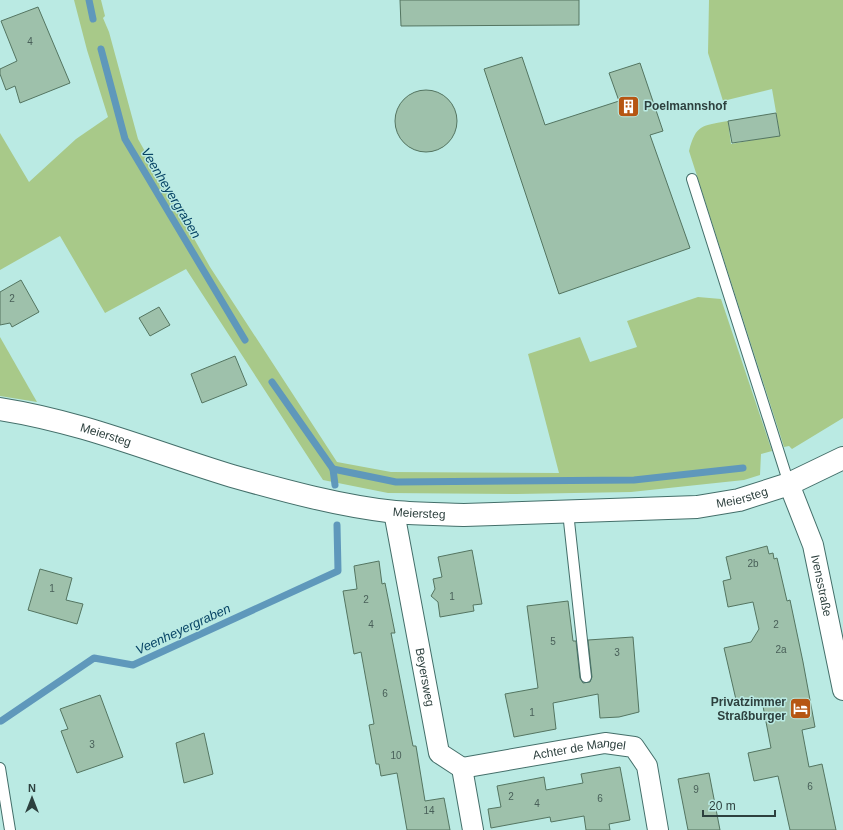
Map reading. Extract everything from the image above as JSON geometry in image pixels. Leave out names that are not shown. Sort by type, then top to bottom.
[{"type":"street","name":"Meiersteg","points":[[0,409],[63,421],[96,430],[231,476],[273,487],[341,503],[394,512],[464,515],[697,507],[739,500],[789,484],[843,458]]},
{"type":"street","name":"Ivensstraße","points":[[789,484],[813,545],[843,690]]},
{"type":"street","name":"Beyersweg","points":[[394,512],[439,753],[462,768]]},
{"type":"street","name":"Achter de Mangel","points":[[462,768],[605,743],[634,747],[647,766],[658,830]]},
{"type":"street","points":[[462,768],[474,830]]},
{"type":"lane","points":[[692,179],[789,484]]},
{"type":"lane","points":[[568,512],[586,677]]},
{"type":"lane","points":[[0,768],[10,830]]},
{"type":"green space","points":[[74,0],[101,0],[105,16],[103,18],[109,32],[138,139],[210,267],[337,462],[391,472],[559,473],[528,354],[580,337],[590,362],[637,347],[627,321],[698,297],[721,299],[772,451],[761,454],[760,475],[744,480],[631,492],[517,494],[388,493],[323,480],[186,269],[105,313],[60,236],[0,270],[0,133],[29,182],[76,139],[108,117],[87,50]]},
{"type":"green space","points":[[709,0],[843,0],[843,418],[792,449],[789,446],[784,447],[689,151],[694,136],[701,128],[728,121],[731,144],[780,135],[772,89],[723,101],[708,53]]},
{"type":"green space","points":[[0,337],[37,402],[0,396]]},
{"type":"building","points":[[400,0],[579,0],[579,25],[401,26]]},
{"type":"building","points":[[38,7],[70,83],[20,103],[15,86],[6,90],[0,74],[0,69],[17,61],[1,21]]},
{"type":"building","points":[[522,57],[545,125],[619,101],[609,73],[640,63],[663,131],[650,135],[690,248],[559,294],[484,69]]},
{"type":"building","points":[[426,90],[438,92],[448,99],[455,109],[457,121],[455,133],[448,143],[438,150],[426,152],[414,150],[404,143],[397,133],[395,121],[397,109],[404,99],[414,92]]},
{"type":"building","points":[[776,113],[780,136],[732,143],[728,121]]},
{"type":"building","points":[[21,280],[39,312],[12,327],[10,323],[0,325],[0,292]]},
{"type":"building","points":[[159,307],[170,325],[150,336],[139,318]]},
{"type":"building","points":[[235,356],[247,385],[202,403],[191,374]]},
{"type":"building","points":[[767,546],[769,554],[773,553],[774,559],[777,558],[787,601],[790,600],[803,662],[815,727],[802,730],[809,767],[822,764],[836,830],[790,830],[778,776],[754,781],[748,753],[771,748],[762,701],[737,704],[724,648],[751,642],[759,629],[753,602],[728,607],[723,581],[731,579],[726,557]]},
{"type":"building","points":[[472,550],[482,604],[473,605],[474,611],[440,617],[438,602],[431,596],[435,589],[433,579],[442,577],[438,557]]},
{"type":"building","points":[[379,561],[382,584],[385,583],[395,633],[391,633],[413,746],[416,746],[425,801],[444,798],[450,830],[407,830],[397,773],[381,776],[379,764],[376,764],[369,725],[374,724],[361,652],[354,654],[343,591],[357,589],[354,566]]},
{"type":"building","points":[[40,569],[72,578],[66,600],[83,604],[77,624],[28,610]]},
{"type":"building","points":[[568,601],[573,641],[576,641],[580,678],[583,683],[590,682],[592,677],[588,640],[633,637],[639,712],[619,717],[600,718],[598,694],[553,703],[556,729],[514,737],[505,694],[538,688],[527,606]]},
{"type":"building","points":[[100,695],[123,757],[77,773],[61,731],[68,729],[60,709]]},
{"type":"building","points":[[204,733],[213,774],[184,783],[176,743]]},
{"type":"building","points":[[620,767],[630,820],[609,824],[610,830],[586,830],[584,816],[551,822],[550,817],[491,828],[488,809],[501,807],[497,786],[544,777],[546,790],[583,783],[581,774]]},
{"type":"building","points":[[709,773],[720,830],[688,830],[678,779]]},
{"type":"waterway","name":"Veenheyergraben","points":[[89,0],[93,19]]},
{"type":"waterway","name":"Veenheyergraben","points":[[101,49],[125,139],[245,340]]},
{"type":"waterway","name":"Veenheyergraben","points":[[272,382],[333,469],[335,485]]},
{"type":"waterway","points":[[333,469],[396,482],[634,480],[743,468]]},
{"type":"waterway","name":"Veenheyergraben","points":[[1,721],[94,658],[133,665],[338,571],[337,525]]},
{"type":"place","name":"Poelmannshof","points":[[628,106]]},
{"type":"place","name":"Privatzimmer Straßburger","points":[[801,709]]}]
